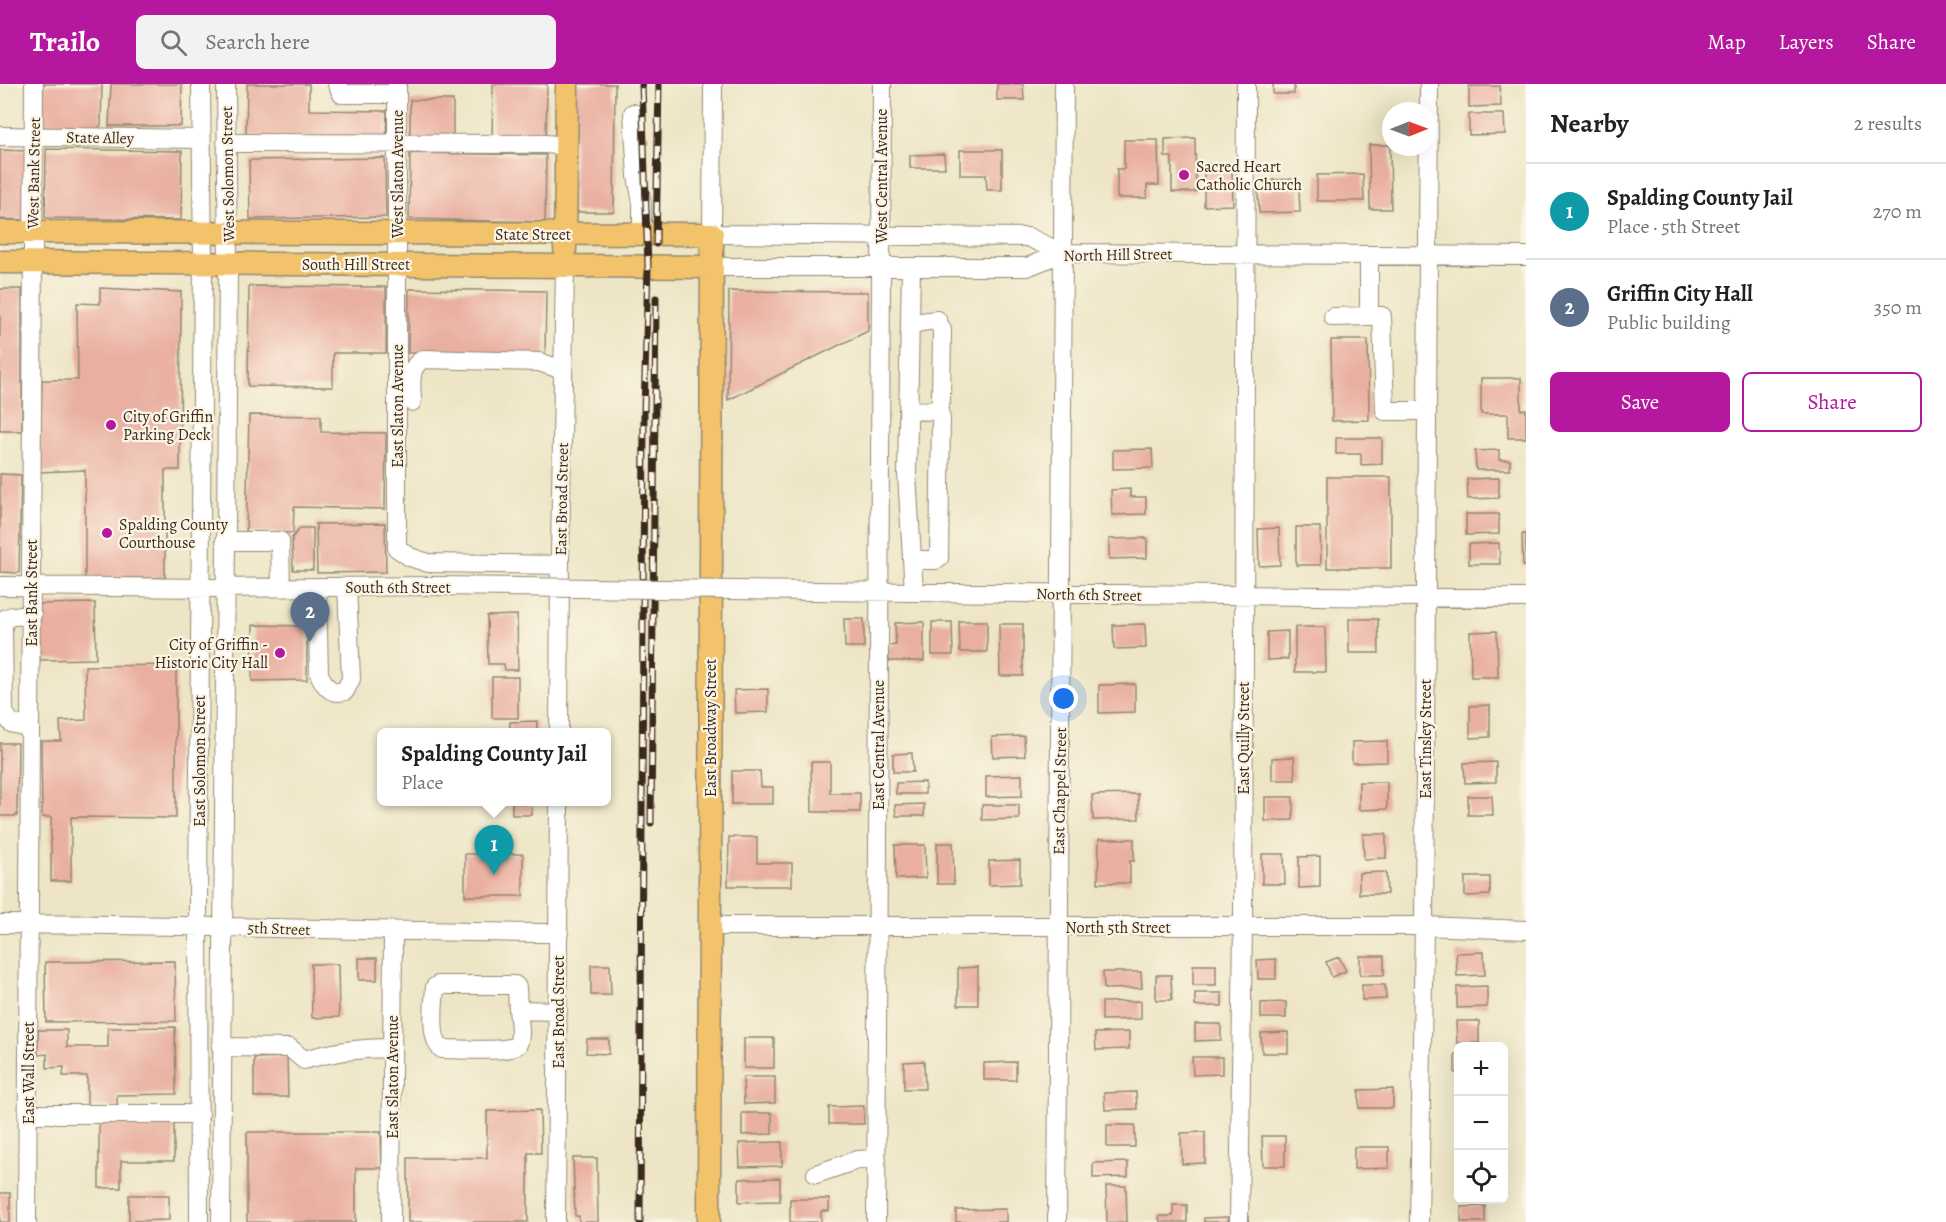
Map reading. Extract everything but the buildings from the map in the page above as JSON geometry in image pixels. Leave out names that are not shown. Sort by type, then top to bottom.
[{"type":"main road","points":[[565,266],[567,84]]},
{"type":"main road","name":"State Street","points":[[0,232],[712,234]]},
{"type":"main road","name":"East Broadway Street","points":[[709,1222],[712,234]]},
{"type":"main road","name":"South Hill Street","points":[[0,262],[711,267]]},
{"type":"street","name":"West Bank Street","points":[[32,262],[34,84]]},
{"type":"street","name":"West Solomon Street","points":[[201,84],[203,264]]},
{"type":"street","name":"West Solomon Street","points":[[226,84],[228,264]]},
{"type":"street","points":[[337,84],[342,94],[397,89]]},
{"type":"street","points":[[712,234],[713,84]]},
{"type":"street","name":"West Central Avenue","points":[[880,268],[882,84]]},
{"type":"street","name":"East Chappel Street","points":[[1057,1222],[1064,84]]},
{"type":"street","name":"East Quilly Street","points":[[1239,1222],[1243,926],[1246,84]]},
{"type":"street","name":"East Tinsley Street","points":[[1419,1222],[1424,926],[1429,84]]},
{"type":"street","name":"West Slaton Avenue","points":[[396,264],[397,89]]},
{"type":"street","points":[[633,113],[636,176],[642,203],[642,235]]},
{"type":"street","name":"State Alley","points":[[0,136],[201,139]]},
{"type":"street","points":[[226,143],[546,144],[567,146]]},
{"type":"street","name":"State Street","points":[[712,234],[1028,237],[1062,253]]},
{"type":"street","name":"North Hill Street","points":[[711,267],[1027,267],[1062,253],[1526,256]]},
{"type":"street","points":[[1369,255],[1369,316]]},
{"type":"street","name":"East Bank Street","points":[[28,924],[32,615],[32,262]]},
{"type":"street","name":"East Solomon Street","points":[[199,1222],[198,925],[203,264]]},
{"type":"street","name":"East Solomon Street","points":[[221,1222],[228,264]]},
{"type":"street","name":"East Slaton Avenue","points":[[396,264],[397,548],[410,557],[428,563],[560,565]]},
{"type":"street","name":"East Broad Street","points":[[559,728],[565,266]]},
{"type":"street","name":"East Central Avenue","points":[[876,1222],[880,268]]},
{"type":"street","points":[[911,268],[907,474],[914,592]]},
{"type":"street","points":[[1333,317],[1382,316],[1385,411],[1427,411]]},
{"type":"street","points":[[908,410],[937,411],[941,400],[942,330],[937,320],[921,321],[910,325]]},
{"type":"street","points":[[412,402],[412,369],[417,362],[424,359],[539,362],[563,369]]},
{"type":"street","points":[[913,560],[937,560],[939,558],[941,419],[938,406]]},
{"type":"street","points":[[225,541],[280,542],[281,588]]},
{"type":"street","name":"South 6th Street","points":[[0,586],[652,588]]},
{"type":"street","points":[[317,588],[319,673],[329,690],[341,693],[345,692],[351,679],[347,587]]},
{"type":"street","name":"North 6th Street","points":[[652,588],[1526,598]]},
{"type":"street","points":[[30,728],[4,720],[3,616],[32,615]]},
{"type":"street","name":"East Broad Street","points":[[556,1222],[559,806]]},
{"type":"street","name":"5th Street","points":[[0,924],[222,925],[393,932],[559,933]]},
{"type":"street","name":"East Wall Street","points":[[27,1222],[28,924]]},
{"type":"street","name":"North 5th Street","points":[[709,926],[1424,926],[1526,930]]},
{"type":"street","name":"East Slaton Avenue","points":[[391,1222],[393,932]]},
{"type":"street","points":[[438,985],[515,985],[518,1010],[519,1037],[515,1048],[495,1050],[438,1047],[435,1038],[435,987],[438,985]]},
{"type":"street","points":[[518,1010],[558,1011]]},
{"type":"street","points":[[221,1047],[290,1048],[304,1060],[327,1053],[358,1048],[392,1048]]},
{"type":"street","points":[[27,1114],[200,1114]]},
{"type":"street","points":[[816,1174],[857,1160],[877,1159]]},
{"type":"railway","points":[[640,1222],[644,412],[648,267],[642,84]]},
{"type":"railway","points":[[656,244],[659,84]]},
{"type":"railway","points":[[651,823],[656,298]]},
{"type":"place","name":"Sacred Heart Catholic Church","points":[[1184,175]]},
{"type":"place","name":"City of Griffin Parking Deck","points":[[111,425]]},
{"type":"place","name":"Spalding County Courthouse","points":[[107,533]]},
{"type":"place","name":"Griffin City Hall","points":[[310,642]]},
{"type":"place","name":"City of Griffin - Historic City Hall","points":[[280,653]]},
{"type":"place","name":"Spalding County Jail","points":[[494,875]]}]
